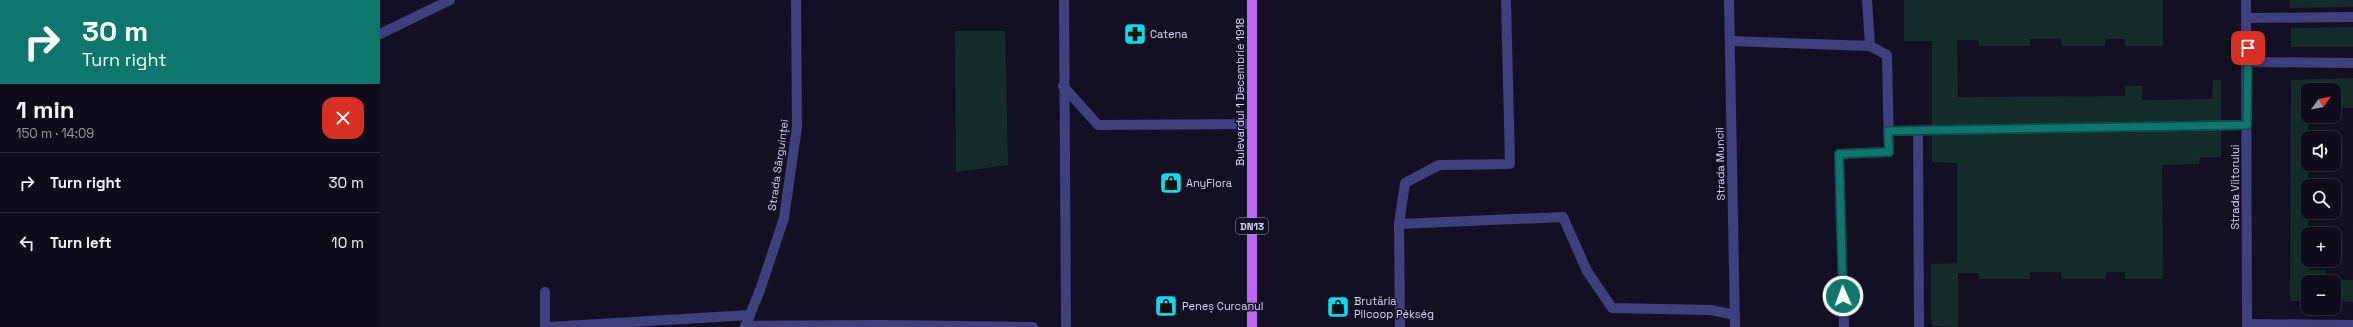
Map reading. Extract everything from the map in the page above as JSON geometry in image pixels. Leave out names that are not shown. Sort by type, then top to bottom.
[{"type":"main road","name":"Bulevardul 1 Decembrie 1918","points":[[1252,0],[1252,327]]},
{"type":"street","points":[[380,34],[450,0]]},
{"type":"street","name":"Strada Sârguinței","points":[[745,327],[784,218],[797,127],[796,0]]},
{"type":"street","points":[[1064,0],[1063,86],[1066,327]]},
{"type":"street","points":[[1400,327],[1399,224],[1405,183],[1439,165],[1510,164],[1506,0]]},
{"type":"street","name":"Strada Muncii","points":[[1729,0],[1735,327]]},
{"type":"street","points":[[1867,0],[1870,46]]},
{"type":"street","name":"Strada Viitorului","points":[[2246,0],[2248,62],[2247,326]]},
{"type":"street","points":[[2247,18],[2353,17]]},
{"type":"street","points":[[1730,41],[1870,46],[1887,55],[1889,152],[1839,154],[1844,327]]},
{"type":"street","points":[[2248,62],[2353,63]]},
{"type":"street","points":[[1063,86],[1098,125],[1252,124]]},
{"type":"street","points":[[1888,131],[2247,125]]},
{"type":"street","points":[[1918,130],[1919,327]]},
{"type":"street","points":[[1399,224],[1563,217],[1586,271],[1612,308],[1711,310],[1735,315]]},
{"type":"street","points":[[545,292],[545,327]]},
{"type":"street","points":[[548,327],[750,315]]},
{"type":"street","points":[[2247,326],[2353,325]]},
{"type":"street","points":[[745,327],[1033,327]]},
{"type":"green space","points":[[1904,0],[2163,0],[2163,46],[2125,46],[2125,39],[2106,39],[2105,46],[2062,46],[2061,39],[2030,39],[2030,46],[1979,46],[1978,40],[1957,40],[1958,97],[2125,96],[2125,86],[2142,86],[2142,100],[2212,99],[2213,80],[2221,80],[2221,157],[2200,157],[2199,164],[2162,165],[2163,279],[2125,279],[2125,272],[2106,272],[2105,279],[2062,279],[2061,272],[2030,272],[2030,279],[1979,279],[1978,273],[1958,273],[1958,327],[1933,326],[1931,320],[1931,264],[1957,263],[1957,163],[1932,162],[1932,41],[1904,41]]},
{"type":"green space","points":[[2290,0],[2353,0],[2353,7],[2290,8]]},
{"type":"green space","points":[[2353,27],[2353,47],[2291,47],[2291,28]]},
{"type":"green space","points":[[955,31],[1005,31],[1008,165],[956,172]]},
{"type":"green space","points":[[2353,78],[2353,108],[2341,108],[2341,83],[2301,83],[2301,123],[2308,123],[2308,131],[2301,131],[2301,171],[2308,171],[2308,179],[2301,179],[2301,219],[2308,219],[2308,227],[2301,227],[2301,267],[2309,267],[2310,270],[2326,270],[2326,275],[2301,275],[2301,301],[2290,301],[2291,80]]},
{"type":"green space","points":[[2341,280],[2353,280],[2353,302],[2341,301]]},
{"type":"place","name":"Catena","points":[[1135,34]]},
{"type":"place","name":"AnyFlora","points":[[1171,183]]},
{"type":"place","name":"Peneș Curcanul","points":[[1166,306]]},
{"type":"place","name":"Brutăria Pilcoop Pékség","points":[[1338,307]]},
{"type":"route","points":[[1843,296],[1839,154],[1889,152],[1888,131],[2247,125],[2248,48]]}]
